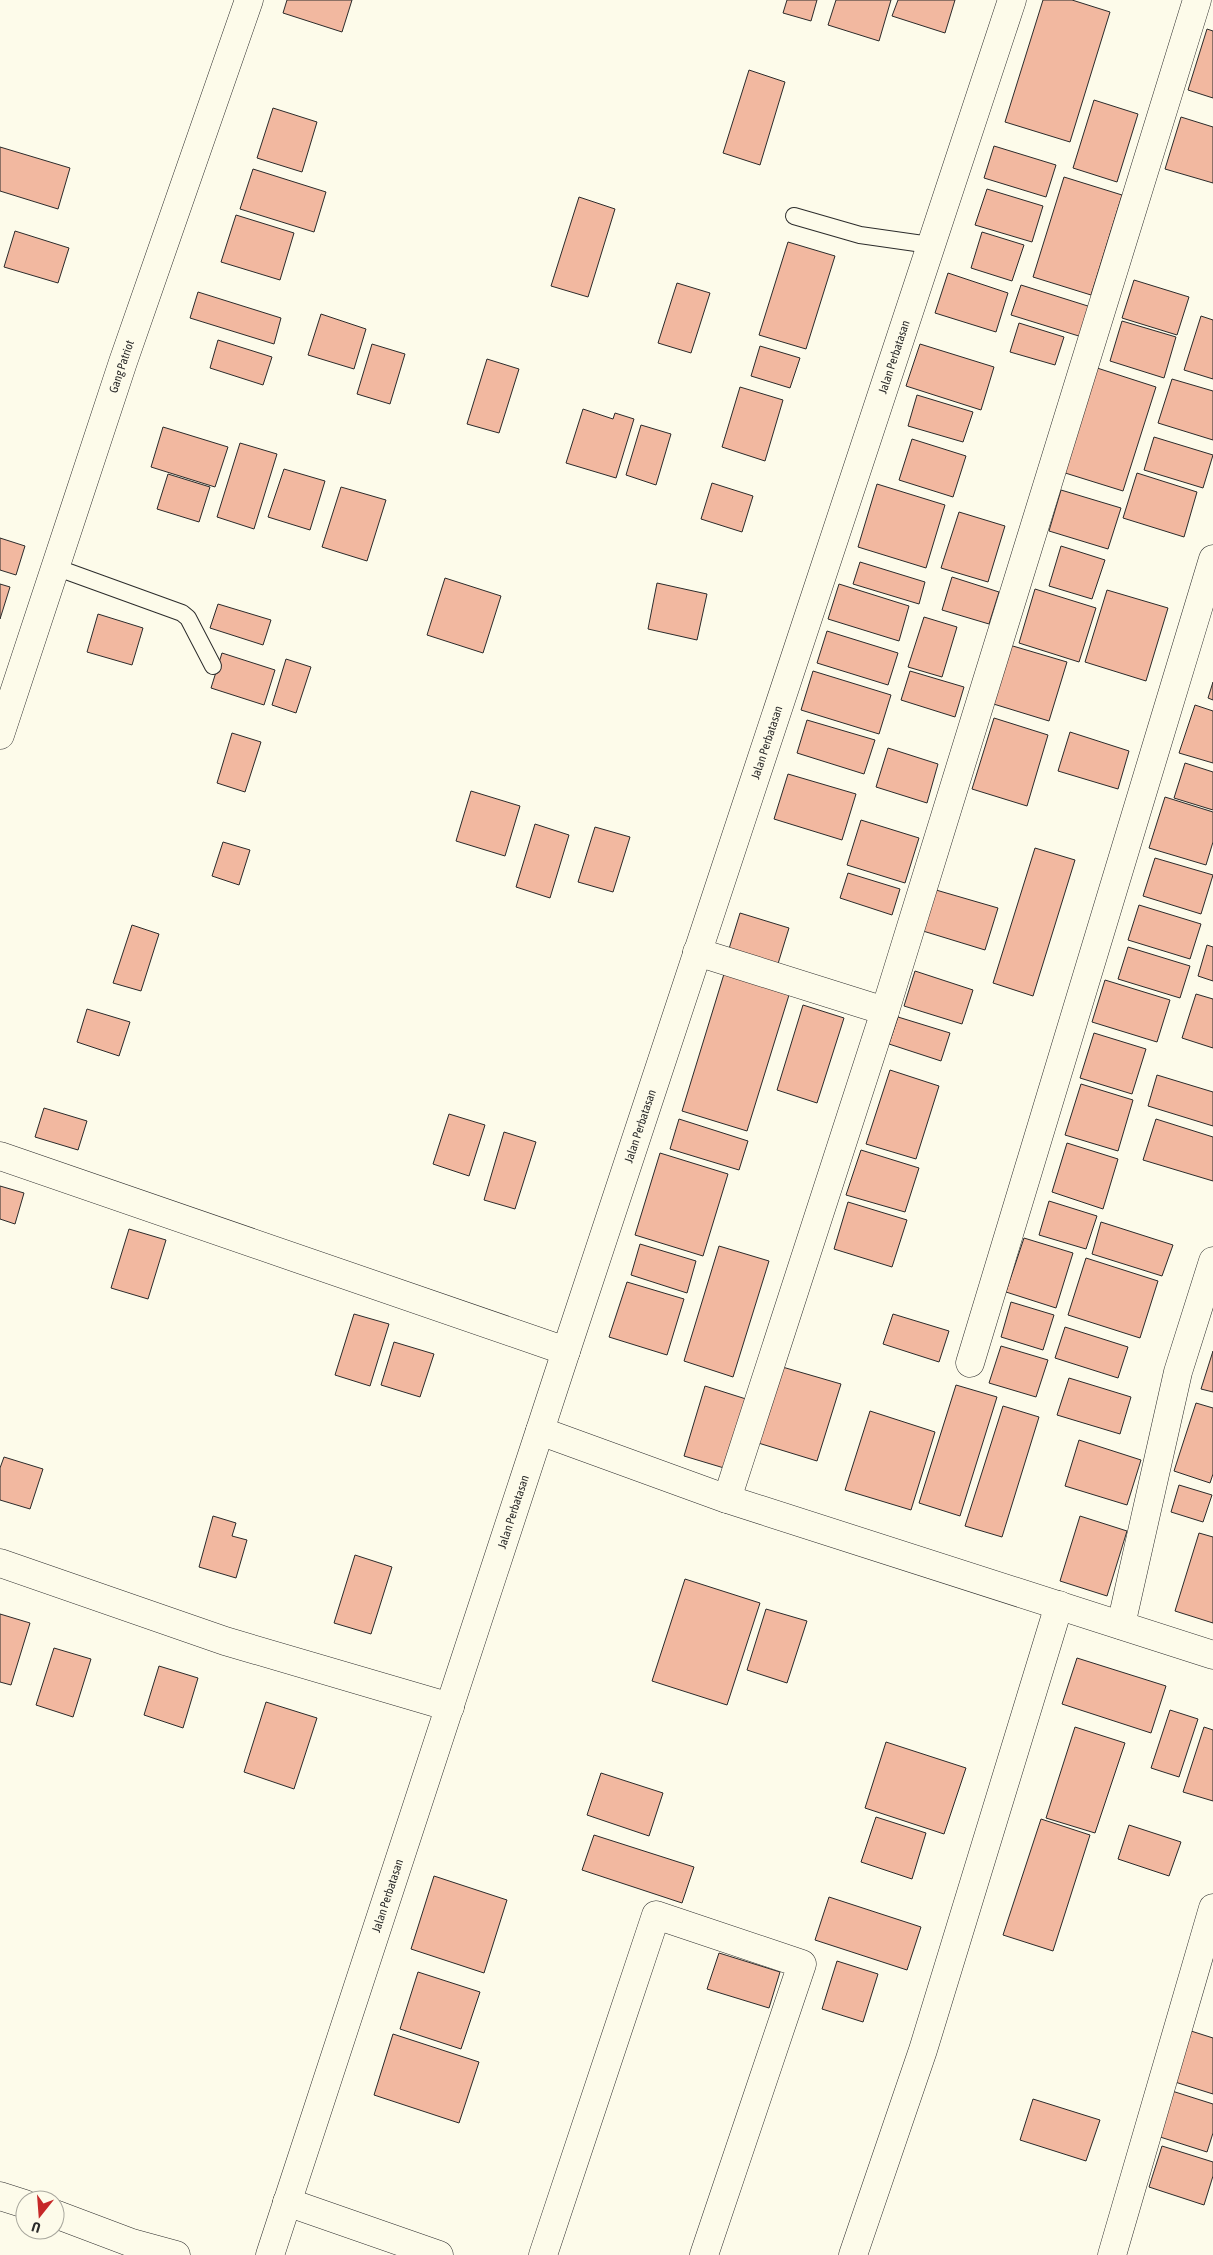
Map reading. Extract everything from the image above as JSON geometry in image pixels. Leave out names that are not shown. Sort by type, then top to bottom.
[{"type":"street","name":"Gang Patriot","points":[[0,735],[123,362],[249,0]]},
{"type":"street","name":"Jalan Perbatasan","points":[[270,2255],[1012,0]]},
{"type":"street","points":[[727,1499],[885,1011],[1197,0]]},
{"type":"street","points":[[970,1363],[1213,560]]},
{"type":"street","points":[[698,952],[885,1011]]},
{"type":"street","points":[[0,1156],[566,1351]]},
{"type":"street","points":[[1121,1625],[1178,1372],[1213,1261]]},
{"type":"street","points":[[540,1431],[727,1499],[1213,1655]]},
{"type":"street","points":[[0,1563],[225,1641],[450,1707]]},
{"type":"street","points":[[853,2255],[922,2050],[1059,1605]]},
{"type":"street","points":[[1112,2255],[1213,1908]]},
{"type":"street","points":[[543,2255],[656,1914],[802,1964],[704,2255]]},
{"type":"street","points":[[0,2196],[15,2201]]},
{"type":"street","points":[[287,2202],[439,2255]]},
{"type":"street","points":[[65,2218],[132,2243],[176,2255]]},
{"type":"lane","points":[[794,216],[860,236],[930,245]]},
{"type":"lane","points":[[55,567],[182,613],[188,618],[213,666]]},
{"type":"building","points":[[287,0],[352,0],[342,32],[283,13]]},
{"type":"building","points":[[787,0],[817,0],[811,21],[783,13]]},
{"type":"building","points":[[836,0],[891,0],[879,41],[828,25]]},
{"type":"building","points":[[898,0],[955,0],[945,33],[892,16]]},
{"type":"building","points":[[1043,0],[1072,0],[1110,12],[1070,142],[1005,122]]},
{"type":"building","points":[[1207,29],[1213,31],[1213,98],[1188,90]]},
{"type":"building","points":[[749,70],[785,82],[760,165],[723,153]]},
{"type":"building","points":[[1094,100],[1138,114],[1117,182],[1073,168]]},
{"type":"building","points":[[273,108],[317,122],[302,172],[257,158]]},
{"type":"building","points":[[1181,117],[1213,127],[1213,183],[1165,169]]},
{"type":"building","points":[[994,146],[1056,165],[1046,197],[984,178]]},
{"type":"building","points":[[0,147],[70,168],[58,209],[0,191]]},
{"type":"building","points":[[253,169],[326,192],[314,232],[240,209]]},
{"type":"building","points":[[1064,177],[1122,195],[1091,295],[1033,277]]},
{"type":"building","points":[[987,189],[1043,206],[1032,242],[975,225]]},
{"type":"building","points":[[579,197],[615,209],[588,297],[551,286]]},
{"type":"building","points":[[236,215],[294,233],[280,280],[221,262]]},
{"type":"building","points":[[15,231],[69,248],[58,283],[4,267]]},
{"type":"building","points":[[982,232],[1024,245],[1012,281],[971,268]]},
{"type":"building","points":[[788,242],[835,256],[806,349],[759,335]]},
{"type":"building","points":[[948,273],[1008,293],[996,332],[935,313]]},
{"type":"building","points":[[1134,280],[1189,297],[1177,335],[1122,318]]},
{"type":"building","points":[[677,283],[710,293],[691,353],[658,343]]},
{"type":"building","points":[[1021,285],[1091,307],[1082,337],[1011,315]]},
{"type":"building","points":[[198,292],[281,318],[274,344],[190,318]]},
{"type":"building","points":[[321,314],[366,329],[354,369],[308,355]]},
{"type":"building","points":[[1201,316],[1213,320],[1213,379],[1184,370]]},
{"type":"building","points":[[1122,321],[1176,337],[1164,378],[1110,361]]},
{"type":"building","points":[[1019,323],[1064,337],[1055,365],[1010,352]]},
{"type":"building","points":[[218,340],[272,357],[263,385],[210,368]]},
{"type":"building","points":[[372,344],[405,354],[390,404],[357,394]]},
{"type":"building","points":[[920,344],[994,367],[981,410],[906,386]]},
{"type":"building","points":[[760,346],[800,358],[790,388],[751,376]]},
{"type":"building","points":[[487,359],[519,369],[499,433],[467,424]]},
{"type":"building","points":[[1094,367],[1156,387],[1123,491],[1062,472]]},
{"type":"building","points":[[1172,379],[1213,391],[1213,440],[1158,423]]},
{"type":"building","points":[[740,387],[783,400],[765,461],[722,447]]},
{"type":"building","points":[[917,395],[973,412],[963,442],[908,426]]},
{"type":"building","points":[[583,409],[613,419],[615,413],[634,419],[616,478],[566,463]]},
{"type":"building","points":[[641,425],[671,434],[656,485],[626,475]]},
{"type":"building","points":[[163,427],[228,447],[215,487],[151,467]]},
{"type":"building","points":[[1154,437],[1213,455],[1203,488],[1144,470]]},
{"type":"building","points":[[912,439],[966,456],[953,497],[899,480]]},
{"type":"building","points":[[240,443],[277,454],[254,529],[217,517]]},
{"type":"building","points":[[284,469],[325,481],[310,530],[268,517]]},
{"type":"building","points":[[1137,473],[1197,492],[1184,537],[1123,518]]},
{"type":"building","points":[[168,474],[210,487],[199,522],[157,509]]},
{"type":"building","points":[[712,483],[753,496],[742,532],[701,519]]},
{"type":"building","points":[[877,484],[945,505],[926,568],[858,547]]},
{"type":"building","points":[[341,487],[386,500],[367,561],[322,547]]},
{"type":"building","points":[[1061,490],[1121,508],[1108,549],[1049,531]]},
{"type":"building","points":[[959,512],[1005,526],[988,582],[941,568]]},
{"type":"building","points":[[0,538],[25,546],[16,575],[0,570]]},
{"type":"building","points":[[1061,546],[1105,560],[1092,599],[1049,586]]},
{"type":"building","points":[[860,562],[925,582],[919,604],[853,584]]},
{"type":"building","points":[[952,577],[999,592],[989,624],[942,610]]},
{"type":"building","points":[[445,578],[501,596],[483,653],[427,635]]},
{"type":"building","points":[[657,583],[707,594],[697,640],[648,629]]},
{"type":"building","points":[[0,584],[10,587],[0,619]]},
{"type":"building","points":[[839,584],[909,606],[899,641],[828,619]]},
{"type":"building","points":[[1035,589],[1096,608],[1079,662],[1019,643]]},
{"type":"building","points":[[1107,590],[1168,608],[1146,681],[1085,662]]},
{"type":"building","points":[[218,604],[271,620],[263,645],[210,628]]},
{"type":"building","points":[[98,614],[143,628],[132,665],[87,652]]},
{"type":"building","points":[[924,617],[957,627],[942,677],[908,667]]},
{"type":"building","points":[[827,631],[898,653],[888,685],[817,663]]},
{"type":"building","points":[[1006,644],[1067,662],[1049,721],[987,702]]},
{"type":"building","points":[[222,653],[275,670],[264,705],[211,688]]},
{"type":"building","points":[[286,659],[311,667],[296,713],[272,705]]},
{"type":"building","points":[[813,671],[891,695],[879,734],[801,710]]},
{"type":"building","points":[[910,671],[964,687],[955,717],[901,700]]},
{"type":"building","points":[[1213,682],[1213,700],[1208,698]]},
{"type":"building","points":[[1195,705],[1213,711],[1213,763],[1179,753]]},
{"type":"building","points":[[994,718],[1048,735],[1027,806],[972,789]]},
{"type":"building","points":[[807,720],[875,740],[864,774],[797,753]]},
{"type":"building","points":[[1070,732],[1129,751],[1118,789],[1058,771]]},
{"type":"building","points":[[232,733],[261,742],[245,792],[217,783]]},
{"type":"building","points":[[888,748],[938,764],[927,803],[876,787]]},
{"type":"building","points":[[1185,763],[1213,772],[1213,810],[1174,798]]},
{"type":"building","points":[[788,774],[856,794],[842,840],[774,819]]},
{"type":"building","points":[[471,791],[520,806],[505,856],[456,841]]},
{"type":"building","points":[[1165,797],[1213,812],[1213,842],[1206,865],[1149,848]]},
{"type":"building","points":[[861,820],[919,838],[905,883],[847,865]]},
{"type":"building","points":[[535,824],[569,835],[550,898],[516,887]]},
{"type":"building","points":[[595,827],[630,837],[613,892],[578,882]]},
{"type":"building","points":[[223,842],[250,850],[239,885],[212,876]]},
{"type":"building","points":[[1035,848],[1075,860],[1033,996],[993,983]]},
{"type":"building","points":[[1155,858],[1213,875],[1201,914],[1143,896]]},
{"type":"building","points":[[848,873],[900,889],[892,915],[840,898]]},
{"type":"building","points":[[936,890],[998,908],[985,950],[923,931]]},
{"type":"building","points":[[1139,905],[1201,924],[1190,959],[1128,940]]},
{"type":"building","points":[[740,913],[789,928],[777,967],[728,952]]},
{"type":"building","points":[[132,925],[159,934],[141,991],[113,983]]},
{"type":"building","points":[[1207,945],[1213,947],[1213,981],[1198,976]]},
{"type":"building","points":[[1128,947],[1190,966],[1180,998],[1118,979]]},
{"type":"building","points":[[915,971],[973,990],[962,1024],[904,1006]]},
{"type":"building","points":[[724,974],[789,995],[747,1131],[682,1111]]},
{"type":"building","points":[[1105,980],[1170,1000],[1157,1042],[1092,1022]]},
{"type":"building","points":[[1196,994],[1213,999],[1213,1048],[1182,1038]]},
{"type":"building","points":[[803,1005],[844,1018],[817,1103],[777,1090]]},
{"type":"building","points":[[87,1009],[130,1022],[119,1056],[77,1042]]},
{"type":"building","points":[[898,1017],[950,1033],[941,1061],[889,1044]]},
{"type":"building","points":[[1094,1033],[1146,1049],[1132,1094],[1080,1078]]},
{"type":"building","points":[[890,1070],[939,1086],[916,1159],[866,1144]]},
{"type":"building","points":[[1157,1075],[1213,1092],[1213,1126],[1148,1106]]},
{"type":"building","points":[[1081,1084],[1133,1100],[1118,1151],[1065,1135]]},
{"type":"building","points":[[44,1108],[87,1121],[78,1150],[35,1137]]},
{"type":"building","points":[[449,1114],[485,1125],[469,1176],[433,1164]]},
{"type":"building","points":[[679,1119],[748,1141],[739,1170],[670,1149]]},
{"type":"building","points":[[1156,1119],[1213,1137],[1213,1181],[1143,1160]]},
{"type":"building","points":[[504,1132],[536,1142],[515,1209],[484,1200]]},
{"type":"building","points":[[1067,1143],[1118,1159],[1103,1209],[1052,1192]]},
{"type":"building","points":[[861,1150],[919,1168],[905,1212],[846,1195]]},
{"type":"building","points":[[660,1153],[728,1174],[703,1256],[635,1235]]},
{"type":"building","points":[[0,1186],[24,1193],[15,1224],[0,1219]]},
{"type":"building","points":[[1049,1201],[1097,1216],[1086,1249],[1039,1235]]},
{"type":"building","points":[[848,1202],[907,1220],[892,1267],[834,1249]]},
{"type":"building","points":[[1101,1222],[1173,1245],[1162,1276],[1092,1254]]},
{"type":"building","points":[[129,1229],[166,1240],[148,1299],[111,1288]]},
{"type":"building","points":[[1024,1238],[1073,1253],[1056,1308],[1006,1292]]},
{"type":"building","points":[[640,1244],[696,1261],[687,1293],[631,1275]]},
{"type":"building","points":[[719,1246],[769,1261],[733,1377],[684,1361]]},
{"type":"building","points":[[1086,1258],[1158,1281],[1140,1338],[1068,1315]]},
{"type":"building","points":[[627,1282],[684,1299],[667,1355],[609,1337]]},
{"type":"building","points":[[1011,1302],[1054,1315],[1043,1350],[1001,1337]]},
{"type":"building","points":[[354,1314],[389,1324],[370,1386],[335,1375]]},
{"type":"building","points":[[893,1314],[949,1331],[939,1362],[883,1344]]},
{"type":"building","points":[[1065,1327],[1128,1347],[1118,1378],[1055,1358]]},
{"type":"building","points":[[394,1342],[434,1354],[420,1397],[381,1385]]},
{"type":"building","points":[[1001,1346],[1048,1360],[1036,1397],[989,1383]]},
{"type":"building","points":[[1213,1351],[1213,1392],[1201,1389]]},
{"type":"building","points":[[779,1366],[841,1384],[817,1461],[755,1442]]},
{"type":"building","points":[[1069,1378],[1131,1397],[1120,1434],[1057,1415]]},
{"type":"building","points":[[956,1385],[997,1397],[960,1516],[919,1503]]},
{"type":"building","points":[[705,1386],[746,1399],[724,1468],[684,1456]]},
{"type":"building","points":[[1196,1403],[1213,1408],[1213,1474],[1210,1483],[1174,1471]]},
{"type":"building","points":[[1003,1406],[1039,1417],[1002,1537],[965,1526]]},
{"type":"building","points":[[870,1411],[935,1432],[911,1510],[845,1490]]},
{"type":"building","points":[[1079,1440],[1141,1460],[1127,1505],[1065,1486]]},
{"type":"building","points":[[4,1457],[43,1469],[30,1509],[0,1500],[0,1468]]},
{"type":"building","points":[[1179,1485],[1212,1495],[1203,1522],[1171,1512]]},
{"type":"building","points":[[213,1516],[236,1523],[232,1536],[247,1540],[236,1578],[199,1567]]},
{"type":"building","points":[[1080,1516],[1127,1531],[1107,1596],[1060,1581]]},
{"type":"building","points":[[1199,1533],[1213,1537],[1213,1623],[1175,1611]]},
{"type":"building","points":[[355,1555],[392,1567],[371,1634],[334,1623]]},
{"type":"building","points":[[685,1579],[760,1603],[727,1705],[652,1681]]},
{"type":"building","points":[[766,1609],[807,1621],[787,1683],[747,1670]]},
{"type":"building","points":[[0,1614],[30,1623],[11,1685],[0,1682]]},
{"type":"building","points":[[54,1648],[91,1659],[73,1717],[36,1705]]},
{"type":"building","points":[[1077,1658],[1166,1686],[1151,1733],[1062,1704]]},
{"type":"building","points":[[159,1666],[198,1678],[183,1728],[144,1715]]},
{"type":"building","points":[[266,1702],[317,1718],[294,1789],[244,1772]]},
{"type":"building","points":[[1170,1710],[1198,1719],[1179,1777],[1151,1768]]},
{"type":"building","points":[[1075,1727],[1125,1743],[1095,1833],[1046,1818]]},
{"type":"building","points":[[1204,1727],[1213,1730],[1213,1801],[1183,1792]]},
{"type":"building","points":[[886,1742],[966,1768],[944,1834],[865,1808]]},
{"type":"building","points":[[601,1773],[663,1793],[649,1836],[587,1815]]},
{"type":"building","points":[[876,1817],[926,1833],[912,1879],[861,1862]]},
{"type":"building","points":[[1041,1819],[1090,1835],[1053,1951],[1003,1935]]},
{"type":"building","points":[[1129,1825],[1181,1842],[1169,1876],[1118,1859]]},
{"type":"building","points":[[594,1835],[694,1867],[682,1903],[582,1870]]},
{"type":"building","points":[[434,1876],[507,1900],[484,1973],[411,1949]]},
{"type":"building","points":[[829,1897],[921,1927],[907,1970],[815,1940]]},
{"type":"building","points":[[719,1953],[780,1972],[769,2008],[707,1989]]},
{"type":"building","points":[[837,1961],[878,1974],[863,2022],[822,2009]]},
{"type":"building","points":[[418,1972],[480,1992],[461,2049],[400,2029]]},
{"type":"building","points":[[1191,2031],[1213,2038],[1213,2094],[1175,2082]]},
{"type":"building","points":[[393,2034],[479,2062],[459,2123],[374,2095]]},
{"type":"building","points":[[1172,2091],[1213,2104],[1213,2133],[1207,2152],[1157,2136]]},
{"type":"building","points":[[1033,2099],[1100,2120],[1086,2161],[1020,2140]]},
{"type":"building","points":[[1162,2146],[1213,2162],[1213,2176],[1204,2205],[1149,2187]]}]
